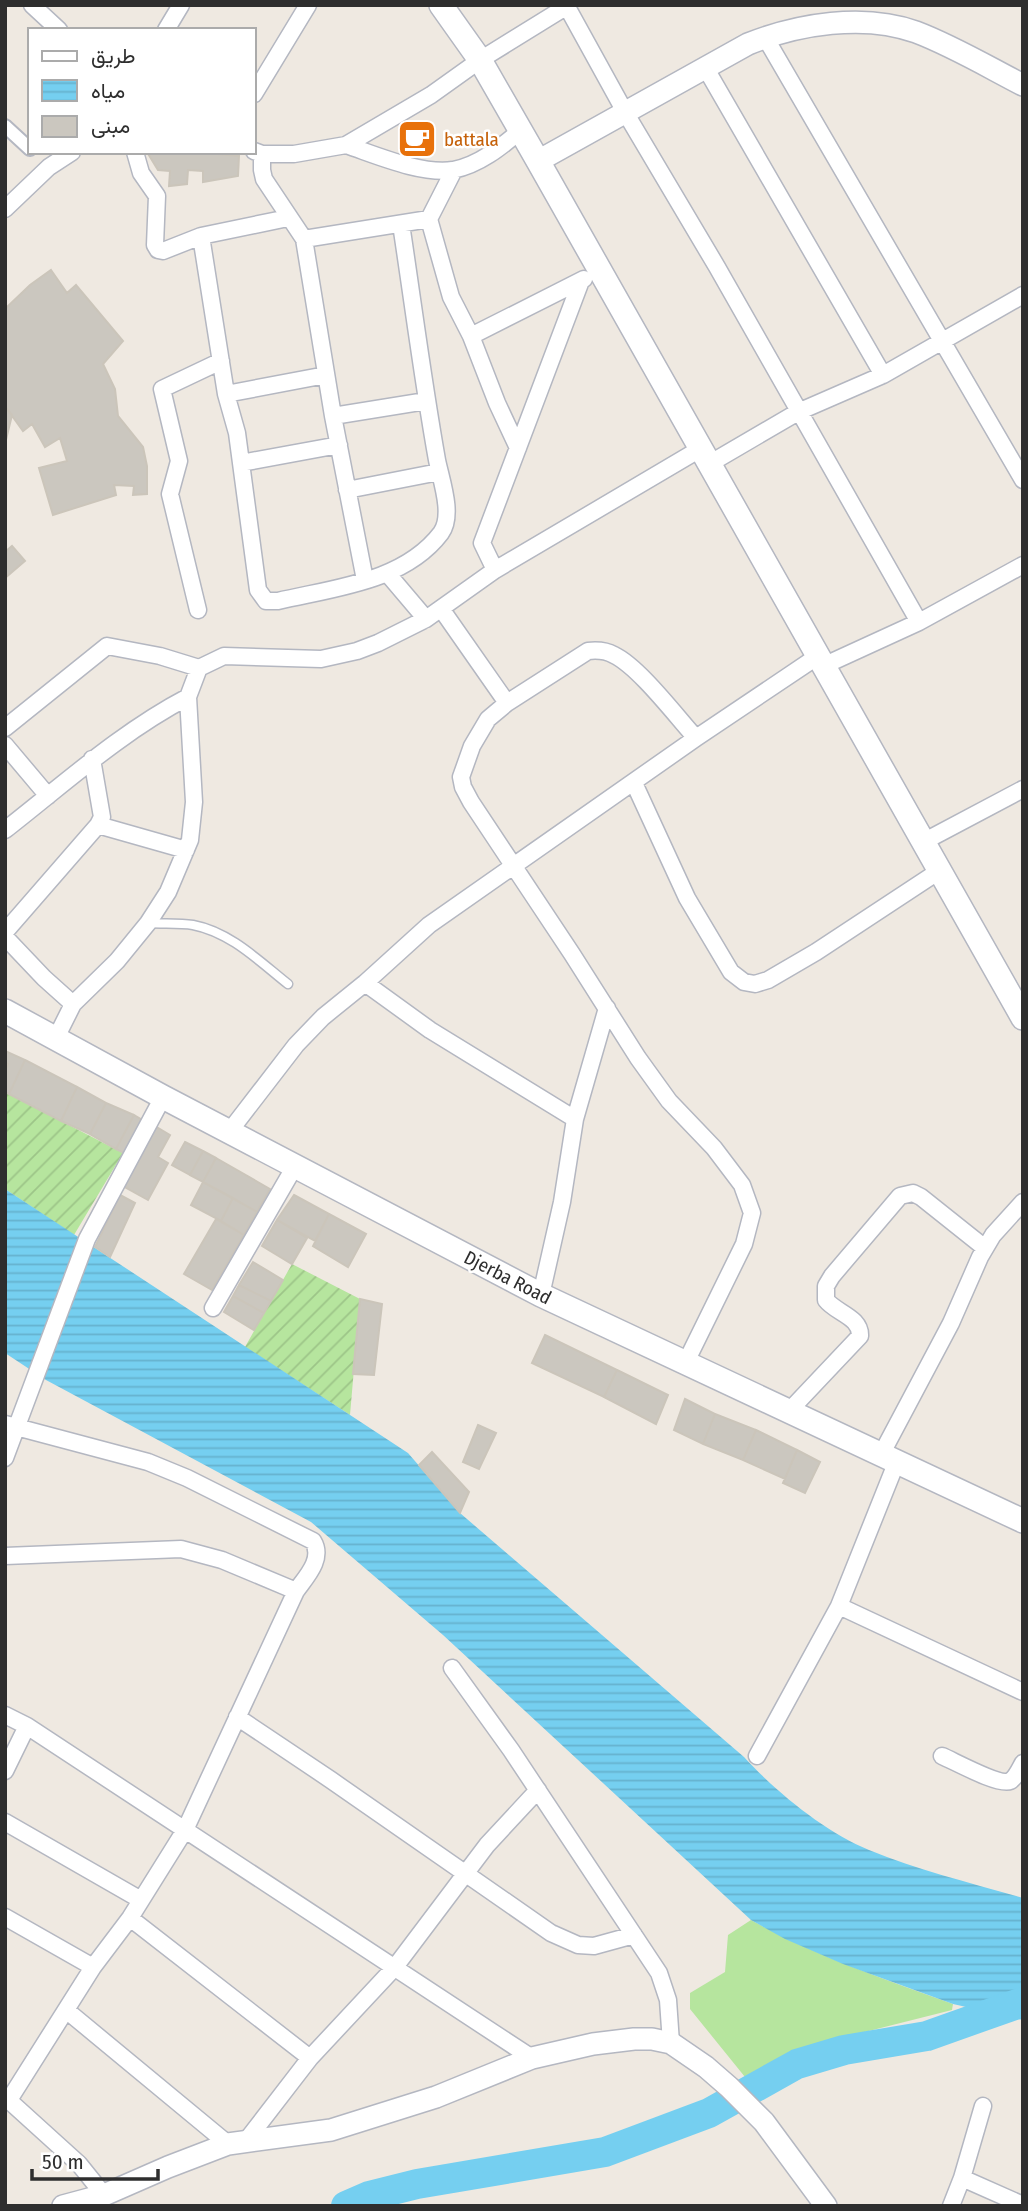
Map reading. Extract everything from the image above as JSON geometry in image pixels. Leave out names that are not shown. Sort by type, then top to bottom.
[{"type":"main road","points":[[441,5],[480,60],[538,161],[590,276],[704,457],[1023,1018]]},
{"type":"main road","name":"Djerba Road","points":[[5,1012],[541,1295],[1023,1521]]},
{"type":"street","points":[[167,28],[181,5]]},
{"type":"street","points":[[256,91],[309,5]]},
{"type":"street","points":[[365,580],[333,416],[303,239],[264,179],[258,153],[294,154],[346,145],[431,95],[480,60],[567,6],[625,112],[717,267],[919,622]]},
{"type":"street","points":[[42,9],[57,28]]},
{"type":"street","points":[[538,161],[705,67],[765,37],[839,23],[873,23],[917,33],[1023,85]]},
{"type":"street","points":[[765,37],[1020,471]]},
{"type":"street","points":[[705,67],[883,375]]},
{"type":"street","points":[[5,126],[28,147]]},
{"type":"street","points":[[346,145],[416,167],[454,170],[496,151],[520,131]]},
{"type":"street","points":[[35,154],[49,167]]},
{"type":"street","points":[[5,209],[49,167],[69,154]]},
{"type":"street","points":[[136,154],[141,173],[156,196],[155,245],[159,250],[163,251],[201,236],[288,218]]},
{"type":"street","points":[[454,170],[429,219],[450,297],[471,336],[518,448]]},
{"type":"street","points":[[303,239],[429,219]]},
{"type":"street","points":[[201,236],[226,394],[237,433],[258,590],[266,601],[278,601],[387,573],[419,555],[442,531],[446,510],[426,401],[401,224]]},
{"type":"street","points":[[471,336],[590,276]]},
{"type":"street","points":[[495,570],[482,543],[518,448],[590,276]]},
{"type":"street","points":[[5,728],[107,646],[160,656],[199,668],[224,656],[282,659],[335,657],[378,643],[442,610],[495,570],[704,457],[883,375],[1023,295]]},
{"type":"street","points":[[198,610],[170,494],[179,461],[162,389],[221,361]]},
{"type":"street","points":[[226,394],[326,375]]},
{"type":"street","points":[[333,416],[426,401]]},
{"type":"street","points":[[241,463],[339,445]]},
{"type":"street","points":[[347,490],[439,472]]},
{"type":"street","points":[[229,1132],[296,1045],[323,1017],[429,925],[696,738],[820,661],[919,622],[1023,565]]},
{"type":"street","points":[[387,573],[426,619]]},
{"type":"street","points":[[442,610],[507,703]]},
{"type":"street","points":[[686,1362],[744,1244],[752,1213],[750,1202],[714,1148],[670,1101],[646,1069],[471,802],[461,777],[479,731],[488,719],[507,703],[588,651],[600,650],[614,654],[630,665],[696,738]]},
{"type":"street","points":[[56,1038],[74,1004],[117,961],[148,923],[168,892],[190,840],[194,802],[188,697],[199,668]]},
{"type":"street","points":[[5,830],[92,759],[168,707],[188,697]]},
{"type":"street","points":[[5,746],[48,796]]},
{"type":"street","points":[[74,1004],[44,978],[5,934],[102,817],[92,759]]},
{"type":"street","points":[[634,783],[687,898],[731,972],[744,982],[755,984],[780,973],[939,871]]},
{"type":"street","points":[[923,842],[1023,789]]},
{"type":"street","points":[[98,825],[186,850]]},
{"type":"street","points":[[365,983],[430,1030],[575,1118]]},
{"type":"street","points":[[541,1295],[562,1202],[575,1118],[607,1008]]},
{"type":"street","points":[[5,1458],[10,1426],[87,1239],[163,1097]]},
{"type":"street","points":[[213,1308],[295,1166]]},
{"type":"street","points":[[790,1410],[860,1336],[860,1330],[854,1320],[832,1308],[826,1300],[827,1286],[832,1276],[900,1196],[913,1194],[921,1197],[985,1248]]},
{"type":"street","points":[[757,1756],[839,1606],[890,1457],[985,1248],[993,1235],[1023,1202]]},
{"type":"street","points":[[10,1426],[148,1462],[187,1478],[313,1541],[318,1548],[317,1557],[296,1591],[185,1830],[130,1918],[93,1966],[7,2099],[79,2164],[104,2195]]},
{"type":"street","points":[[5,1556],[181,1549],[222,1560],[296,1591]]},
{"type":"street","points":[[839,1606],[1023,1692]]},
{"type":"street","points":[[452,1668],[652,1959],[665,1986],[670,2013],[671,2043]]},
{"type":"street","points":[[5,1715],[27,1726],[532,2058]]},
{"type":"street","points":[[237,1717],[551,1933],[578,1945],[594,1946],[634,1935]]},
{"type":"street","points":[[5,1771],[27,1726]]},
{"type":"street","points":[[942,1756],[1006,1782],[1013,1778],[1023,1763]]},
{"type":"street","points":[[237,2143],[310,2057],[395,1967],[465,1872],[510,1818],[538,1790]]},
{"type":"street","points":[[5,1822],[141,1900]]},
{"type":"street","points":[[5,1917],[93,1966]]},
{"type":"street","points":[[130,1918],[310,2057]]},
{"type":"street","points":[[66,2010],[237,2143]]},
{"type":"street","points":[[63,2206],[104,2195],[168,2167],[237,2143],[331,2130],[436,2097],[532,2058],[613,2041],[652,2039],[671,2043],[729,2087],[764,2122],[826,2206]]},
{"type":"street","points":[[951,2206],[962,2178],[982,2106]]},
{"type":"street","points":[[962,2178],[1023,2205]]},
{"type":"lane","points":[[148,923],[193,925],[219,933],[243,948],[288,984]]},
{"type":"green space","points":[[5,1092],[123,1153],[74,1235],[5,1189]]},
{"type":"green space","points":[[292,1264],[360,1299],[350,1415],[245,1347]]},
{"type":"green space","points":[[751,1920],[825,1956],[953,2004],[952,2010],[795,2052],[745,2077],[690,2009],[690,1993],[725,1972],[728,1935]]},
{"type":"water","points":[[5,1189],[408,1453],[460,1513],[744,1757],[786,1797],[819,1822],[869,1850],[945,1876],[1023,1898],[1023,2020],[953,2004],[843,1964],[785,1939],[751,1920],[443,1635],[311,1522],[46,1380],[5,1353]]},
{"type":"building","points":[[148,154],[239,156],[238,176],[203,182],[203,171],[188,170],[187,184],[169,186],[170,171],[158,170]]},
{"type":"building","points":[[51,270],[67,293],[76,285],[123,341],[103,364],[115,389],[118,416],[143,447],[147,466],[147,494],[133,495],[134,486],[114,485],[116,495],[53,515],[39,468],[67,461],[60,438],[45,447],[32,424],[23,431],[5,406],[5,309],[30,285]]},
{"type":"building","points":[[5,406],[12,415],[5,444]]},
{"type":"building","points":[[12,546],[25,561],[5,578],[5,552]]},
{"type":"building","points":[[5,1051],[25,1060],[9,1094],[5,1092],[5,1070],[8,1064],[5,1062]]},
{"type":"building","points":[[25,1060],[77,1087],[61,1121],[9,1094]]},
{"type":"building","points":[[77,1087],[106,1103],[90,1134],[61,1121]]},
{"type":"building","points":[[106,1103],[134,1115],[116,1149],[90,1134]]},
{"type":"building","points":[[134,1115],[144,1121],[128,1155],[116,1149]]},
{"type":"building","points":[[155,1126],[170,1135],[158,1157],[168,1163],[148,1200],[123,1186]]},
{"type":"building","points":[[185,1142],[203,1151],[190,1175],[172,1165]]},
{"type":"building","points":[[203,1151],[216,1158],[203,1182],[190,1175]]},
{"type":"building","points":[[216,1158],[270,1189],[257,1212],[203,1182]]},
{"type":"building","points":[[203,1182],[233,1198],[221,1221],[191,1205]]},
{"type":"building","points":[[120,1195],[135,1203],[110,1257],[95,1247]]},
{"type":"building","points":[[294,1195],[329,1214],[315,1241],[277,1220]]},
{"type":"building","points":[[233,1198],[257,1212],[244,1235],[221,1221]]},
{"type":"building","points":[[329,1214],[366,1234],[348,1267],[313,1246]]},
{"type":"building","points":[[216,1219],[244,1235],[212,1290],[184,1274]]},
{"type":"building","points":[[277,1220],[307,1238],[292,1264],[262,1246]]},
{"type":"building","points":[[253,1262],[283,1280],[271,1301],[239,1285]]},
{"type":"building","points":[[239,1285],[271,1301],[264,1313],[233,1296]]},
{"type":"building","points":[[233,1296],[264,1313],[254,1330],[224,1312]]},
{"type":"building","points":[[360,1299],[382,1304],[374,1375],[353,1374]]},
{"type":"building","points":[[545,1335],[617,1370],[604,1397],[532,1363]]},
{"type":"building","points":[[617,1370],[668,1395],[656,1424],[604,1397]]},
{"type":"building","points":[[685,1399],[715,1414],[703,1444],[674,1430]]},
{"type":"building","points":[[715,1414],[756,1430],[743,1460],[703,1444]]},
{"type":"building","points":[[478,1425],[496,1433],[479,1469],[463,1462]]},
{"type":"building","points":[[756,1430],[797,1450],[785,1479],[743,1460]]},
{"type":"building","points":[[797,1450],[820,1462],[805,1493],[783,1483]]},
{"type":"building","points":[[432,1452],[469,1492],[460,1513],[419,1465]]},
{"type":"waterway","points":[[346,2206],[369,2196],[417,2184],[605,2152],[709,2113],[797,2064],[844,2050],[927,2036],[1023,2002]]},
{"type":"place","name":"battala","points":[[417,139]]}]
